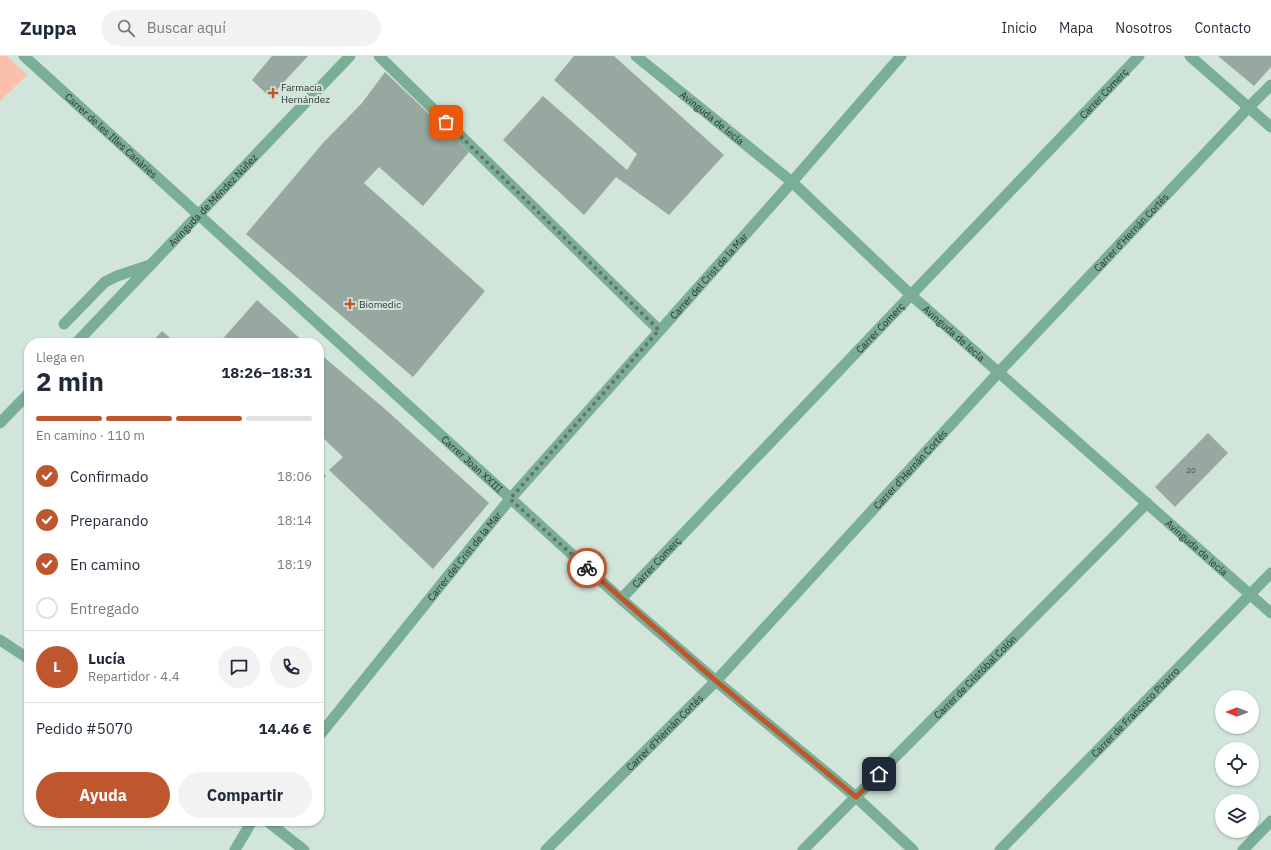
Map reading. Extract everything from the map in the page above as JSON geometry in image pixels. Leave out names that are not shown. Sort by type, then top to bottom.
[{"type":"street","name":"Carrer de les Illes Canàries","points":[[24,56],[198,215]]},
{"type":"street","name":"Avinguda de Méndez Núñez","points":[[81,338],[350,56]]},
{"type":"street","points":[[379,56],[659,330]]},
{"type":"street","name":"Carrer del Crist de la Mar","points":[[324,730],[510,499],[792,182],[901,56]]},
{"type":"street","name":"Carrer Comerç","points":[[621,599],[1139,56]]},
{"type":"street","points":[[1190,56],[1271,128]]},
{"type":"street","name":"Avinguda de lecla","points":[[641,58],[792,182],[911,295],[1271,613]]},
{"type":"street","name":"Carrer d'Hernán Cortés","points":[[546,850],[716,681],[999,372],[1271,85]]},
{"type":"street","name":"Carrer Joan XXIII","points":[[198,215],[621,599],[716,681],[856,797],[913,850]]},
{"type":"street","points":[[64,324],[105,282],[150,264]]},
{"type":"street","points":[[0,423],[24,398]]},
{"type":"street","name":"Carrer de Cristóbal Colón","points":[[803,850],[1147,503]]},
{"type":"street","name":"Carrer de Francisco Pizarro","points":[[1000,850],[1271,573]]},
{"type":"street","points":[[0,640],[24,656]]},
{"type":"street","points":[[1243,850],[1271,821]]},
{"type":"street","points":[[235,850],[249,826]]},
{"type":"street","points":[[273,826],[304,850]]},
{"type":"shaded area","points":[[0,56],[7,56],[27,75],[0,101]]},
{"type":"building","points":[[272,56],[308,56],[270,97],[252,80]]},
{"type":"building","points":[[574,56],[614,56],[724,155],[669,215],[616,177],[584,215],[503,140],[543,96],[627,170],[637,154],[554,80]]},
{"type":"building","points":[[1218,56],[1271,56],[1271,67],[1254,86]]},
{"type":"building","points":[[385,72],[469,152],[423,206],[379,167],[364,183],[485,291],[413,377],[246,234],[323,143],[362,103]]},
{"type":"building","points":[[257,300],[300,338],[223,338]]},
{"type":"building","points":[[162,331],[170,338],[156,338]]},
{"type":"building","points":[[324,357],[385,409],[489,503],[433,569],[329,470],[343,457],[324,439]]},
{"type":"building","points":[[1208,433],[1228,453],[1175,507],[1155,487]]},
{"type":"way so far","points":[[446,122],[659,330],[510,499],[587,568]]},
{"type":"place","name":"Farmacia Hernández","points":[[273,93]]},
{"type":"place","name":"Biomedic","points":[[350,304]]},
{"type":"route","points":[[587,568],[716,681],[856,797],[879,774]]}]
